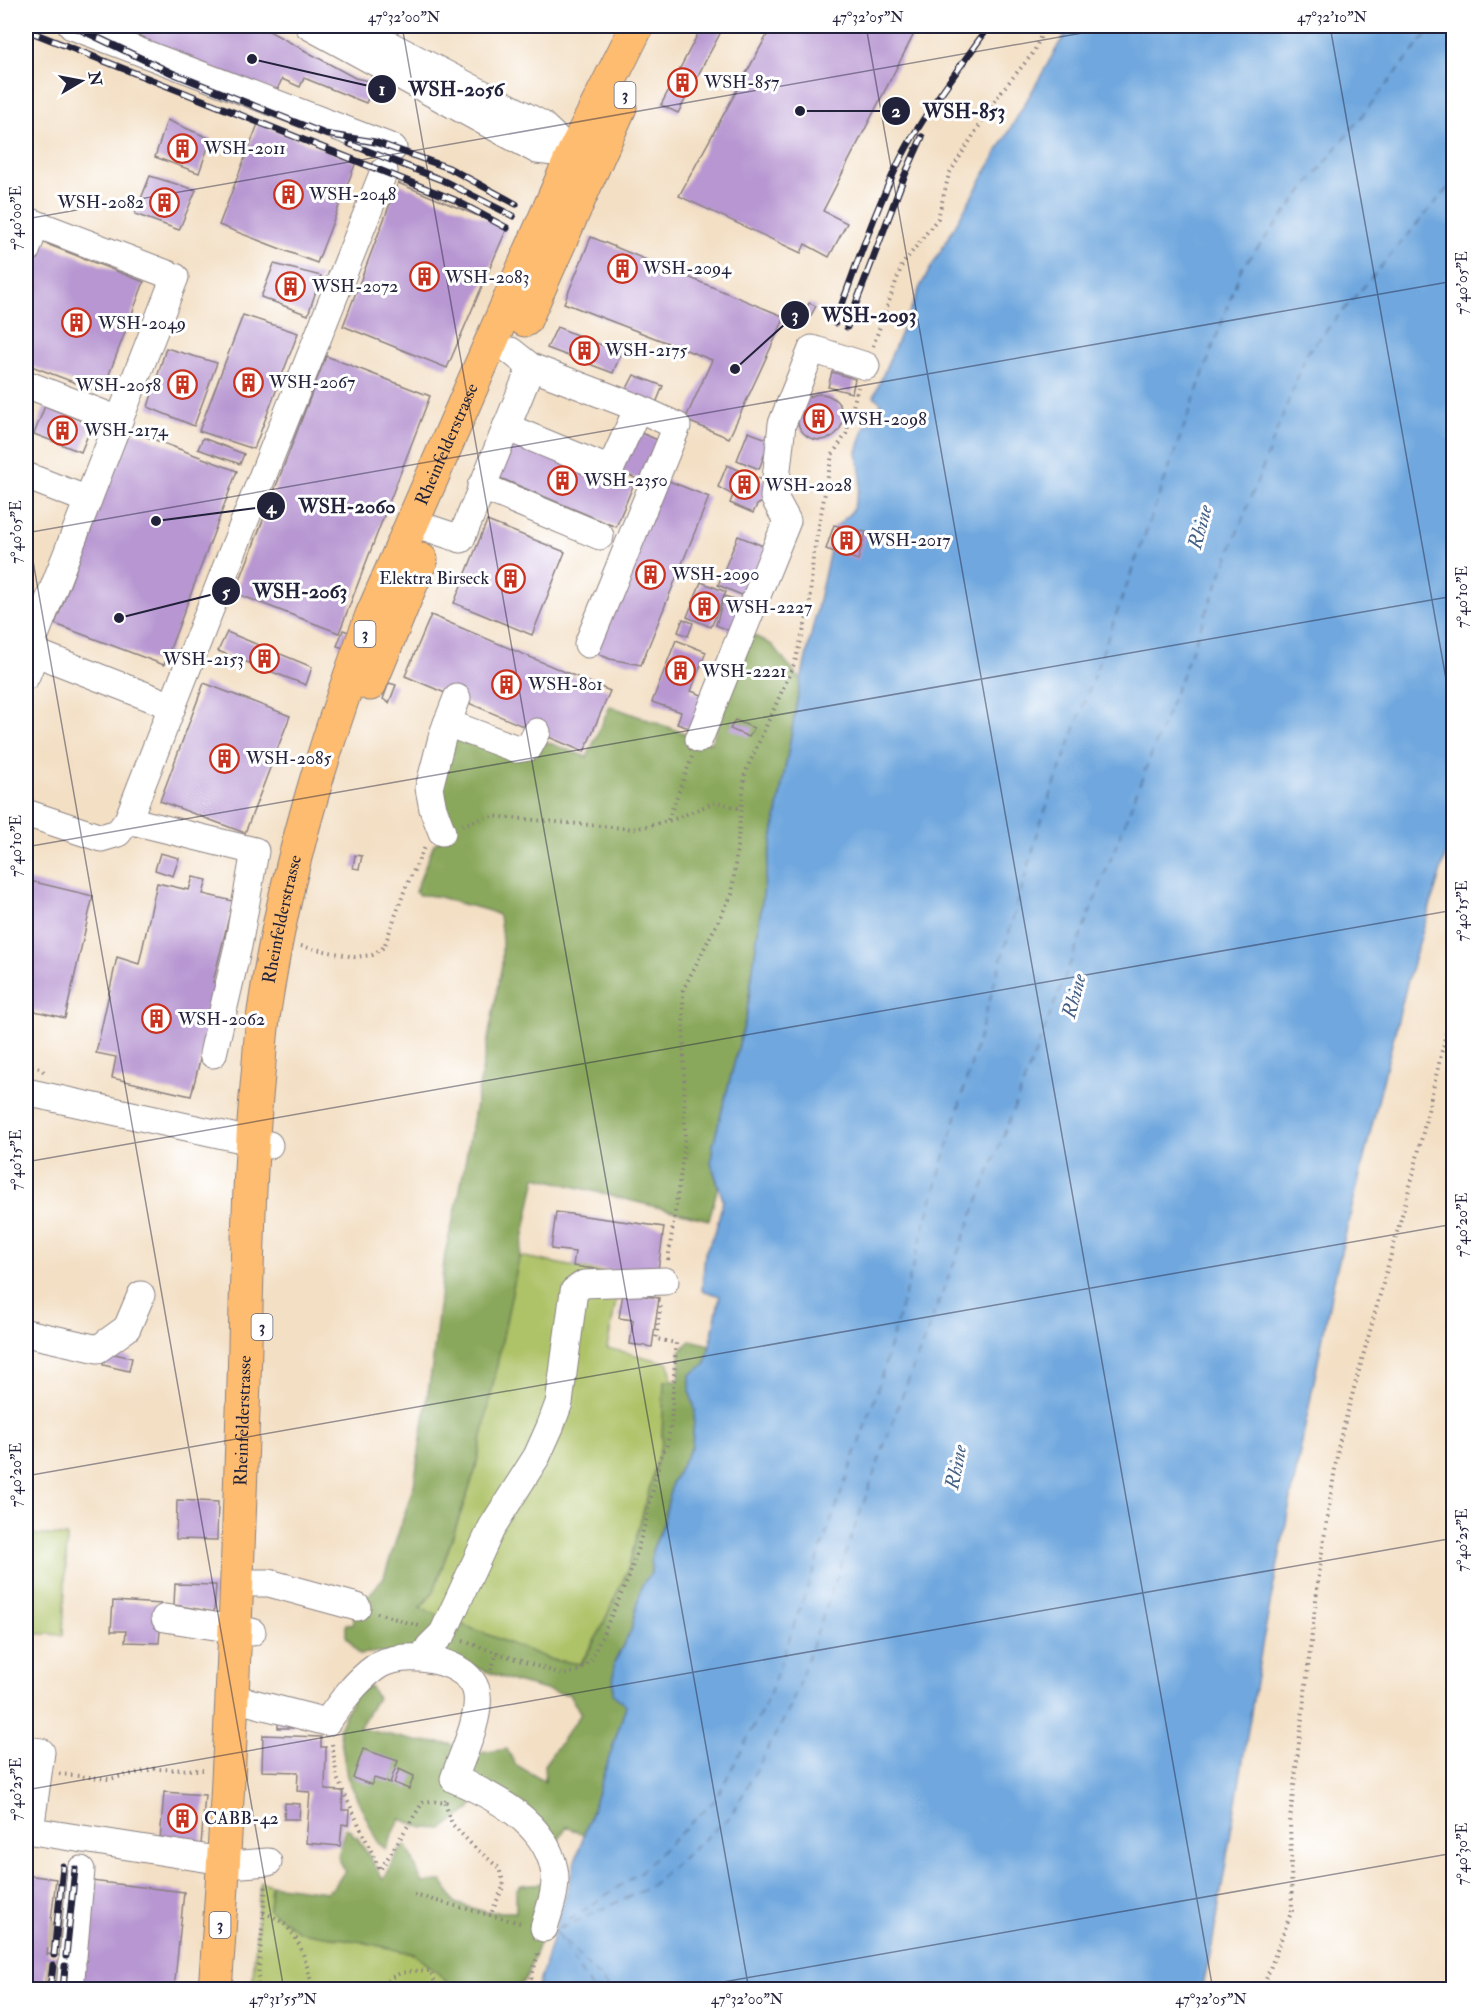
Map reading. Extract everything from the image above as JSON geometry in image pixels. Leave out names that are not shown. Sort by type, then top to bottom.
[{"type":"main road","name":"Rheinfelderstrasse","points":[[215,1989],[245,1863],[228,1777],[244,1631],[253,1583],[260,1144],[295,945],[334,788],[423,527],[583,159],[637,26]]},
{"type":"main road","name":"Rheinfelderstrasse","points":[[235,1989],[245,1863],[249,1702],[244,1631],[264,1007],[283,907],[306,808],[343,693],[364,638],[423,527],[521,359],[583,159],[656,26]]},
{"type":"street","points":[[26,813],[101,838],[117,833],[128,820],[388,160],[72,26]]},
{"type":"street","points":[[353,26],[541,124],[583,159]]},
{"type":"street","points":[[315,27],[537,150],[583,159]]},
{"type":"street","points":[[26,251],[31,222],[175,277],[29,657],[172,706]]},
{"type":"street","points":[[699,739],[787,521],[774,497],[782,424],[812,350],[866,366]]},
{"type":"street","points":[[423,527],[461,539],[506,427],[521,359],[677,426],[588,644]]},
{"type":"street","points":[[26,384],[119,420]]},
{"type":"street","points":[[506,427],[610,470],[638,408]]},
{"type":"street","points":[[26,476],[88,500]]},
{"type":"street","points":[[481,486],[600,536]]},
{"type":"street","points":[[442,832],[433,809],[429,788],[447,723],[457,698]]},
{"type":"street","points":[[447,723],[517,749],[529,747],[537,732]]},
{"type":"street","points":[[128,820],[255,851],[238,946],[213,1054]]},
{"type":"street","points":[[26,1092],[260,1144]]},
{"type":"street","points":[[426,1658],[429,1647],[443,1633],[492,1527],[537,1456],[550,1427],[559,1403],[574,1291],[584,1284],[664,1281]]},
{"type":"street","points":[[26,1333],[98,1349],[127,1328],[141,1295]]},
{"type":"street","points":[[253,1583],[269,1583],[357,1607]]},
{"type":"street","points":[[165,1618],[244,1631]]},
{"type":"street","points":[[249,1702],[327,1722],[359,1682],[377,1665],[399,1659],[426,1658],[458,1669],[472,1680],[477,1692],[478,1709],[450,1791],[479,1790],[513,1811],[543,1840],[555,1870],[553,1899],[544,1928]]},
{"type":"street","points":[[32,1761],[28,1831],[245,1863]]},
{"type":"street","points":[[71,1971],[81,1870]]},
{"type":"path","points":[[357,1607],[443,1633],[564,1675],[579,1670],[591,1660],[629,1577],[671,1424],[676,1343],[656,1339],[685,1143],[683,990],[732,894],[745,773],[795,662],[808,610],[813,557],[832,455],[846,434],[854,411],[857,390],[902,265],[938,218],[949,174],[1000,93],[1034,52],[1045,26]]},
{"type":"path","points":[[668,821],[699,739]]},
{"type":"path","points":[[295,945],[354,957],[372,955],[384,947],[405,889],[430,836],[490,816],[634,829],[668,821],[716,802],[741,809]]},
{"type":"path","points":[[1262,1989],[1292,1910],[1290,1819],[1321,1558],[1339,1443],[1413,1175],[1454,999]]},
{"type":"path","points":[[26,1065],[40,1068],[44,1072]]},
{"type":"path","points":[[478,1709],[497,1653]]},
{"type":"path","points":[[327,1722],[332,1738],[337,1778],[380,1870],[423,1802],[432,1801],[450,1791],[452,1824],[472,1846],[500,1868],[504,1885],[490,1916]]},
{"type":"path","points":[[32,1761],[109,1779],[154,1769],[201,1769],[228,1777]]},
{"type":"path","points":[[245,1863],[263,1912],[257,1989]]},
{"type":"path","points":[[414,1895],[511,1922]]},
{"type":"path","points":[[263,1912],[285,1922],[297,1936],[313,1989]]},
{"type":"path","points":[[528,1989],[544,1928]]},
{"type":"path","points":[[380,1989],[397,1973],[417,1970],[430,1971],[435,1982],[431,1989]]},
{"type":"green space","points":[[753,635],[772,645],[801,680],[765,880],[746,1017],[713,1145],[711,1162],[718,1186],[709,1220],[536,1177],[475,1471],[434,1591],[420,1608],[552,1660],[581,1664],[599,1633],[628,1569],[662,1441],[664,1381],[679,1381],[680,1351],[691,1340],[710,1345],[706,1364],[690,1393],[695,1409],[692,1446],[672,1483],[663,1525],[652,1551],[651,1573],[642,1585],[631,1631],[614,1663],[626,1706],[584,1835],[567,1827],[554,1845],[480,1790],[470,1810],[442,1829],[424,1828],[400,1819],[386,1849],[378,1843],[347,1777],[339,1728],[354,1694],[370,1686],[377,1698],[359,1728],[416,1741],[451,1744],[474,1760],[481,1753],[507,1749],[515,1764],[545,1782],[544,1765],[581,1714],[569,1694],[512,1681],[472,1666],[380,1652],[359,1654],[346,1636],[346,1624],[352,1625],[358,1599],[370,1594],[384,1577],[414,1485],[433,1359],[445,1253],[459,1195],[502,964],[499,916],[486,910],[437,897],[419,895],[415,892],[434,844],[448,836],[437,808],[451,744],[458,735],[541,740],[587,757],[610,706],[711,743]]},
{"type":"green space","points":[[519,1256],[621,1276],[607,1348],[669,1363],[672,1381],[664,1381],[662,1442],[628,1569],[599,1633],[580,1664],[552,1660],[420,1609],[434,1591],[475,1471]]},
{"type":"green space","points":[[26,1534],[67,1536],[63,1635],[26,1633]]},
{"type":"green space","points":[[345,1828],[351,1830],[354,1837],[357,1837],[383,1879],[398,1852],[406,1845],[423,1883],[442,1881],[455,1903],[486,1912],[516,1912],[516,1890],[521,1885],[545,1883],[544,1930],[526,1978],[516,1990],[453,1989],[435,1970],[414,1954],[363,1942],[300,1932],[269,1910],[271,1885],[327,1892],[334,1887],[345,1871],[338,1857]]},
{"type":"green space","points":[[260,1881],[271,1885],[269,1910],[363,1942],[414,1954],[435,1970],[453,1989],[252,1990]]},
{"type":"water","name":"Rhine","points":[[1072,26],[1453,26],[1453,831],[1407,983],[1333,1285],[1263,1640],[1212,1946],[1202,1989],[537,1990],[574,1865],[626,1706],[613,1694],[614,1663],[631,1631],[642,1585],[651,1573],[652,1551],[663,1525],[672,1483],[692,1446],[695,1409],[690,1393],[690,1375],[706,1364],[720,1296],[702,1290],[705,1253],[716,1229],[723,1200],[711,1162],[713,1145],[747,1014],[765,880],[801,680],[835,528],[852,511],[861,477],[857,452],[865,426],[877,418],[881,403],[874,396],[921,285],[1059,44]]},
{"type":"pier","points":[[571,1864],[574,1865],[538,1982],[535,1981]]},
{"type":"building","points":[[114,26],[260,26],[355,78],[369,81],[374,74],[385,80],[379,94],[372,89],[366,103],[304,78],[300,87],[282,79],[276,92],[142,44],[145,38]]},
{"type":"building","name":"WSH-857","points":[[702,26],[724,26],[678,113],[661,105]]},
{"type":"building","points":[[772,26],[918,26],[823,211],[847,223],[829,257],[805,244],[801,253],[679,196]]},
{"type":"building","name":"WSH-2011","points":[[167,120],[211,139],[199,173],[155,157]]},
{"type":"building","name":"WSH-2048","points":[[258,124],[356,162],[317,263],[219,225]]},
{"type":"building","name":"WSH-2082","points":[[150,176],[196,190],[179,230],[135,214]]},
{"type":"building","name":"WSH-2083","points":[[398,183],[507,228],[447,368],[343,326]]},
{"type":"building","name":"WSH-2094","points":[[591,237],[785,317],[729,438],[685,420],[712,360],[564,303]]},
{"type":"building","name":"WSH-2049","points":[[39,241],[144,282],[102,393],[26,364],[26,277]]},
{"type":"building","name":"WSH-2072","points":[[274,264],[321,276],[308,315],[261,297]]},
{"type":"building","points":[[809,303],[816,306],[810,317],[804,314]]},
{"type":"building","name":"WSH-2067","points":[[243,315],[298,333],[254,449],[199,431]]},
{"type":"building","name":"WSH-2175","points":[[557,327],[621,353],[613,373],[547,348]]},
{"type":"building","name":"WSH-2058","points":[[166,348],[217,363],[194,426],[148,407]]},
{"type":"building","points":[[326,356],[430,396],[339,633],[235,593]]},
{"type":"building","points":[[832,372],[855,379],[852,393],[828,387]]},
{"type":"building","points":[[634,375],[663,386],[654,408],[622,398]]},
{"type":"building","name":"WSH-2098","points":[[820,394],[836,401],[843,417],[836,433],[820,440],[804,433],[797,417],[804,401]]},
{"type":"building","name":"WSH-2174","points":[[45,406],[92,425],[81,452],[34,434]]},
{"type":"building","points":[[632,429],[660,441],[643,482],[614,468]]},
{"type":"building","points":[[129,430],[237,471],[164,665],[55,624]]},
{"type":"building","points":[[748,432],[770,440],[759,469],[737,460]]},
{"type":"building","name":"WSH-2350","points":[[510,434],[633,486],[616,527],[493,475]]},
{"type":"building","points":[[203,438],[244,454],[240,464],[198,449]]},
{"type":"building","name":"WSH-2028","points":[[727,465],[770,483],[762,502],[757,505],[753,513],[730,503],[733,495],[718,487]]},
{"type":"building","name":"WSH-2090","points":[[664,479],[709,497],[641,665],[610,659],[591,651]]},
{"type":"building","name":"Elektra Birseck","points":[[487,521],[565,552],[532,635],[454,603]]},
{"type":"building","name":"WSH-2017","points":[[834,525],[866,532],[858,560],[826,549]]},
{"type":"building","points":[[738,536],[771,549],[751,599],[718,585]]},
{"type":"building","name":"WSH-2227","points":[[701,582],[726,592],[711,627],[687,617]]},
{"type":"building","points":[[724,596],[749,603],[735,633],[716,625]]},
{"type":"building","name":"WSH-801","points":[[431,615],[610,691],[584,752],[405,676]]},
{"type":"building","points":[[683,619],[693,623],[688,636],[678,632]]},
{"type":"building","points":[[343,630],[349,632],[344,648],[337,646]]},
{"type":"building","name":"WSH-2153","points":[[227,632],[312,667],[306,685],[218,651]]},
{"type":"building","name":"WSH-2221","points":[[676,640],[706,652],[691,691],[702,695],[692,729],[677,724],[681,712],[652,702]]},
{"type":"building","name":"WSH-2085","points":[[204,683],[290,716],[245,833],[160,801]]},
{"type":"building","points":[[389,683],[396,685],[389,703],[383,699]]},
{"type":"building","points":[[735,720],[754,728],[749,737],[730,729]]},
{"type":"building","points":[[160,853],[179,858],[173,876],[155,870]]},
{"type":"building","points":[[355,855],[362,856],[359,869],[353,868]]},
{"type":"building","name":"WSH-2062","points":[[193,877],[207,880],[203,894],[233,901],[213,982],[219,984],[191,1096],[112,1078],[116,1057],[96,1053],[117,957],[139,964],[157,883],[189,890]]},
{"type":"building","points":[[26,880],[93,896],[65,1018],[26,1009]]},
{"type":"building","points":[[556,1212],[664,1227],[657,1277],[573,1266],[575,1252],[551,1249]]},
{"type":"building","points":[[623,1293],[659,1298],[652,1347],[630,1344],[633,1320],[619,1318]]},
{"type":"building","points":[[106,1352],[132,1358],[129,1371],[103,1365]]},
{"type":"building","points":[[177,1500],[218,1502],[217,1540],[176,1539]]},
{"type":"building","points":[[175,1584],[216,1585],[214,1612],[174,1605]]},
{"type":"building","points":[[113,1601],[162,1604],[159,1643],[125,1642],[126,1631],[111,1631]]},
{"type":"building","points":[[278,1714],[293,1717],[293,1728],[278,1728]]},
{"type":"building","points":[[263,1735],[321,1737],[321,1747],[326,1747],[325,1790],[343,1791],[342,1810],[349,1810],[348,1825],[342,1824],[340,1846],[306,1843],[310,1792],[297,1791],[298,1772],[262,1771]]},
{"type":"building","points":[[363,1749],[398,1761],[390,1783],[374,1778],[372,1785],[353,1778]]},
{"type":"building","points":[[399,1769],[414,1776],[409,1789],[394,1783]]},
{"type":"building","name":"CABB-42","points":[[164,1792],[205,1795],[201,1845],[160,1841]]},
{"type":"building","points":[[285,1803],[300,1804],[299,1819],[284,1819]]},
{"type":"building","points":[[26,1875],[56,1879],[47,1954],[54,1955],[75,1957],[83,1880],[184,1892],[174,1990],[72,1990],[75,1967],[47,1964],[44,1990],[26,1990]]},
{"type":"ferry route","points":[[558,1928],[640,1872],[716,1799],[767,1701],[875,1398],[1040,825],[1241,269],[1433,26]]},
{"type":"ferry route","points":[[561,1928],[648,1888],[731,1816],[790,1708],[898,1407],[1307,353],[1454,181]]},
{"type":"ferry route","points":[[555,1931],[611,1990]]},
{"type":"ferry route","points":[[557,1934],[592,1990]]},
{"type":"tunnel","points":[[57,1990],[63,1920]]},
{"type":"railway","points":[[73,26],[172,73],[325,134],[375,142],[449,168],[516,204]]},
{"type":"railway","points":[[835,323],[874,217],[902,156],[932,106],[989,26]]},
{"type":"railway","points":[[26,30],[455,200],[507,228]]},
{"type":"railway","points":[[847,327],[904,177],[922,137]]},
{"type":"railway","points":[[350,144],[442,180],[513,216]]},
{"type":"railway","points":[[54,1955],[63,1866]]},
{"type":"railway","points":[[66,1956],[75,1869]]},
{"type":"railway","points":[[50,1990],[53,1965]]},
{"type":"railway","points":[[63,1990],[65,1966]]},
{"type":"place","name":"WSH-2056","points":[[252,59]]},
{"type":"place","name":"WSH-857","points":[[683,82]]},
{"type":"place","name":"WSH-853","points":[[800,111]]},
{"type":"place","name":"WSH-2011","points":[[183,148]]},
{"type":"place","name":"WSH-2048","points":[[288,194]]},
{"type":"place","name":"WSH-2082","points":[[165,202]]},
{"type":"place","name":"WSH-2094","points":[[622,268]]},
{"type":"place","name":"WSH-2083","points":[[424,277]]},
{"type":"place","name":"WSH-2072","points":[[291,286]]},
{"type":"place","name":"WSH-2049","points":[[77,323]]},
{"type":"place","name":"WSH-2175","points":[[584,350]]},
{"type":"place","name":"WSH-2093","points":[[735,369]]},
{"type":"place","name":"WSH-2067","points":[[248,382]]},
{"type":"place","name":"WSH-2058","points":[[182,385]]},
{"type":"place","name":"WSH-2098","points":[[819,419]]},
{"type":"place","name":"WSH-2174","points":[[63,430]]},
{"type":"place","name":"WSH-2350","points":[[563,480]]},
{"type":"place","name":"WSH-2028","points":[[744,485]]},
{"type":"place","name":"WSH-2060","points":[[156,521]]},
{"type":"place","name":"WSH-2017","points":[[846,540]]},
{"type":"place","name":"WSH-2090","points":[[651,574]]},
{"type":"place","name":"Elektra Birseck","points":[[510,578]]},
{"type":"place","name":"WSH-2227","points":[[705,607]]},
{"type":"place","name":"WSH-2063","points":[[119,618]]},
{"type":"place","name":"WSH-2153","points":[[265,659]]},
{"type":"place","name":"WSH-2221","points":[[681,671]]},
{"type":"place","name":"WSH-801","points":[[507,684]]},
{"type":"place","name":"WSH-2085","points":[[225,758]]},
{"type":"place","name":"WSH-2062","points":[[157,1019]]},
{"type":"place","name":"CABB-42","points":[[183,1818]]}]
